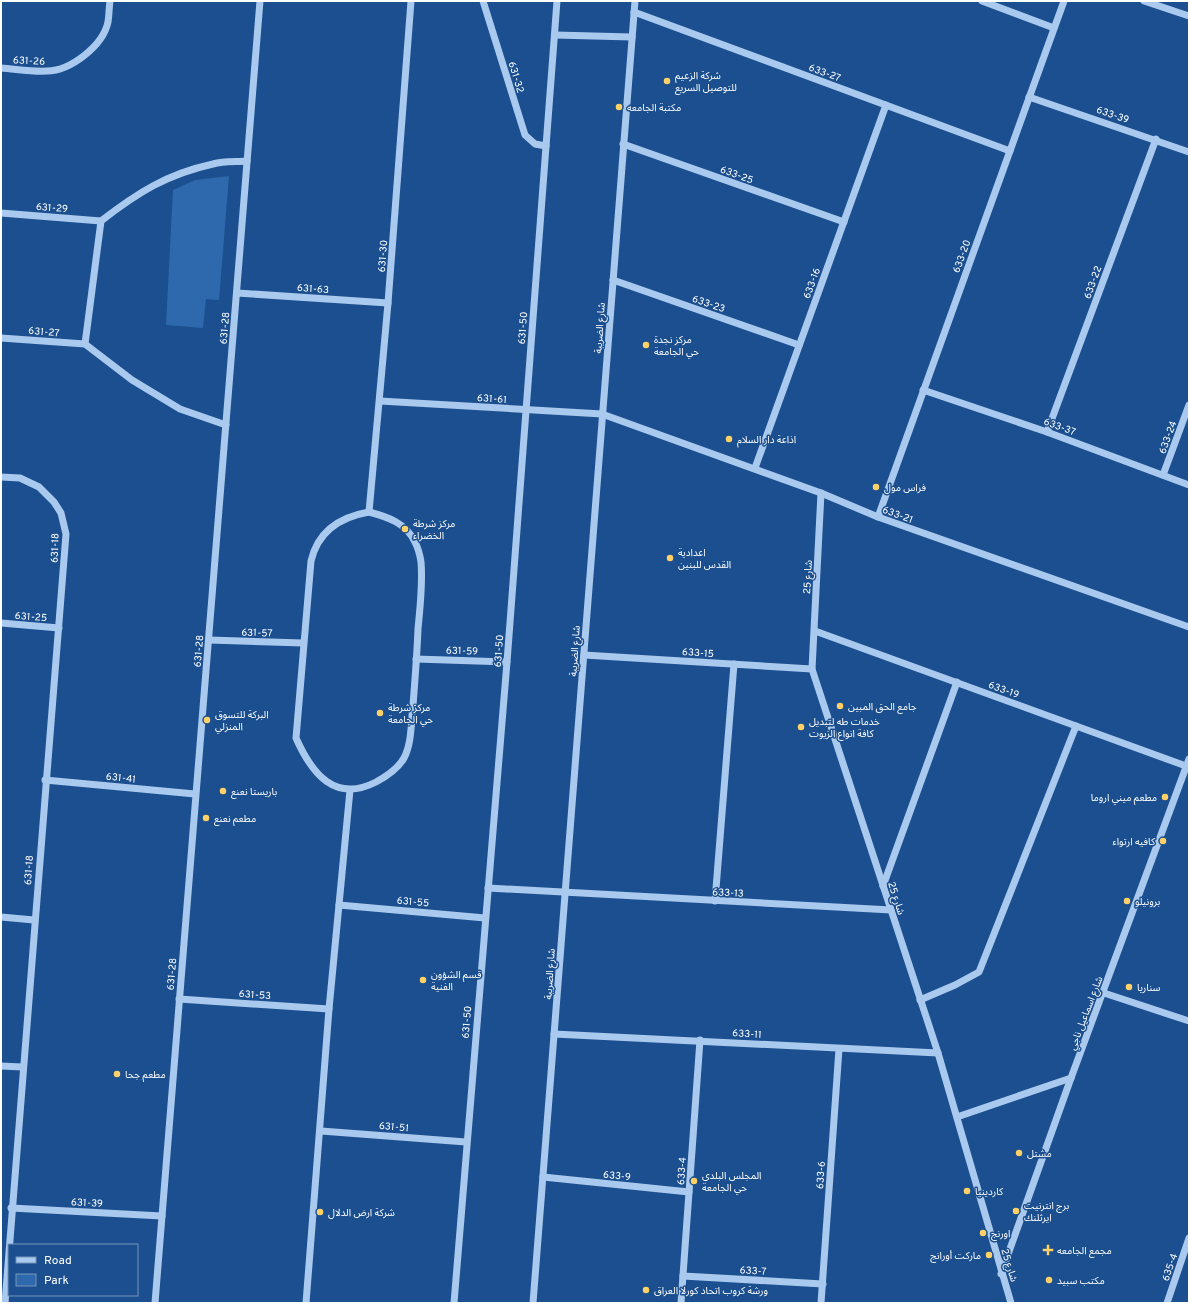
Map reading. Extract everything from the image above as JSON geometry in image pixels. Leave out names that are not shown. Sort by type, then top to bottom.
[{"type":"street","name":"631-26","points":[[1,68],[48,72],[66,68],[82,57],[97,42],[108,24],[110,1]]},
{"type":"street","name":"631-28","points":[[155,1303],[260,1]]},
{"type":"street","name":"631-30","points":[[369,512],[380,401],[411,1]]},
{"type":"street","name":"631-32","points":[[483,1],[525,136],[535,144],[546,146]]},
{"type":"street","name":"631-50","points":[[454,1303],[466,1142],[507,662],[558,1]]},
{"type":"street","name":"شارع الضريبة","points":[[533,1303],[635,1]]},
{"type":"street","points":[[982,1],[1054,28]]},
{"type":"street","name":"633-20","points":[[878,517],[1064,1]]},
{"type":"street","points":[[1144,1],[1189,16]]},
{"type":"street","name":"633-27","points":[[634,12],[1010,151]]},
{"type":"street","points":[[555,35],[632,38]]},
{"type":"street","name":"633-39","points":[[1029,97],[1156,139],[1189,152]]},
{"type":"street","name":"633-16","points":[[755,468],[886,105]]},
{"type":"street","name":"633-22","points":[[1047,432],[1156,139]]},
{"type":"street","name":"633-25","points":[[623,144],[844,222]]},
{"type":"street","points":[[226,425],[180,409],[132,380],[85,344],[101,221],[135,195],[175,175],[214,163],[247,162]]},
{"type":"street","name":"631-29","points":[[1,214],[101,221]]},
{"type":"street","name":"633-23","points":[[613,280],[799,345]]},
{"type":"street","name":"631-63","points":[[237,293],[388,303]]},
{"type":"street","name":"631-27","points":[[1,338],[85,344]]},
{"type":"street","name":"633-37","points":[[923,390],[1047,432],[1189,485]]},
{"type":"street","name":"631-61","points":[[380,401],[602,414]]},
{"type":"street","name":"633-24","points":[[1163,475],[1189,405]]},
{"type":"street","name":"633-21","points":[[602,414],[755,468],[821,493],[878,517],[1189,627]]},
{"type":"street","name":"631-18","points":[[1,477],[20,478],[39,487],[54,502],[61,513],[66,534],[9,1244]]},
{"type":"street","name":"شارع 25","points":[[821,493],[812,669],[938,1053],[1001,1274],[1011,1303]]},
{"type":"street","points":[[369,512],[392,519],[401,525],[409,532],[419,552],[421,580],[416,659],[410,735],[404,758],[394,770],[380,780],[368,786],[350,790],[325,781],[315,772],[304,757],[296,738],[303,643],[311,560],[314,546],[331,527],[341,520],[353,514],[369,512]]},
{"type":"street","name":"631-25","points":[[1,624],[59,628]]},
{"type":"street","name":"633-19","points":[[815,630],[1076,726],[1188,763]]},
{"type":"street","name":"631-57","points":[[209,640],[303,643]]},
{"type":"street","name":"633-15","points":[[584,655],[812,669]]},
{"type":"street","name":"631-59","points":[[416,659],[507,662]]},
{"type":"street","points":[[714,901],[734,664]]},
{"type":"street","points":[[883,886],[957,682]]},
{"type":"street","points":[[920,1000],[955,985],[979,972],[1076,726]]},
{"type":"street","name":"شارع اسماعيل ناجي","points":[[1001,1274],[1071,1078],[1104,993],[1188,763]]},
{"type":"street","name":"631-41","points":[[45,780],[195,794]]},
{"type":"street","points":[[306,1303],[321,1131],[329,1009],[350,790]]},
{"type":"street","name":"633-13","points":[[488,888],[891,910]]},
{"type":"street","name":"631-55","points":[[339,904],[485,918]]},
{"type":"street","points":[[1,917],[34,920]]},
{"type":"street","points":[[1104,993],[1189,1021]]},
{"type":"street","name":"631-53","points":[[179,999],[329,1009]]},
{"type":"street","name":"633-11","points":[[554,1034],[700,1040],[839,1049],[938,1053]]},
{"type":"street","name":"633-4","points":[[681,1303],[700,1040]]},
{"type":"street","name":"633-6","points":[[821,1303],[839,1049]]},
{"type":"street","points":[[1,1066],[22,1067]]},
{"type":"street","points":[[957,1117],[1071,1078]]},
{"type":"street","name":"631-51","points":[[321,1131],[466,1142]]},
{"type":"street","name":"633-9","points":[[543,1177],[689,1192]]},
{"type":"street","name":"631-39","points":[[11,1208],[162,1216]]},
{"type":"street","name":"635-4","points":[[1167,1303],[1189,1238]]},
{"type":"street","name":"631-18","points":[[5,1303],[8,1256]]},
{"type":"street","name":"633-7","points":[[683,1276],[822,1284]]},
{"type":"green space","points":[[229,176],[219,300],[206,299],[203,328],[166,325],[173,190],[195,180]]},
{"type":"place","name":"شركة الزعيم للتوصيل السريع","points":[[667,81]]},
{"type":"place","name":"مكتبة الجامعه","points":[[619,107]]},
{"type":"place","name":"مركز نجدة حي الجامعة","points":[[646,345]]},
{"type":"place","name":"اذاعة دار السلام","points":[[729,439]]},
{"type":"place","name":"فراس مول","points":[[876,487]]},
{"type":"place","name":"مركز شرطة الخضراء","points":[[405,529]]},
{"type":"place","name":"اعدادية القدس للبنين","points":[[670,558]]},
{"type":"place","name":"جامع الحق المبين","points":[[840,706]]},
{"type":"place","name":"مركز شرطة حي الجامعة","points":[[380,713]]},
{"type":"place","name":"البركة للتسوق المنزلي","points":[[207,720]]},
{"type":"place","name":"خدمات طه لتبديل كافة انواع الزيوت","points":[[801,727]]},
{"type":"place","name":"باريستا نعنع","points":[[223,791]]},
{"type":"place","name":"مطعم ميني اروما","points":[[1165,797]]},
{"type":"place","name":"مطعم نعنع","points":[[206,818]]},
{"type":"place","name":"كافيه ارتواء","points":[[1163,841]]},
{"type":"place","name":"برونيلو","points":[[1127,901]]},
{"type":"place","name":"قسم الشؤون الفنية","points":[[423,980]]},
{"type":"place","name":"سناريا","points":[[1129,987]]},
{"type":"place","name":"مطعم جحا","points":[[117,1074]]},
{"type":"place","name":"مشتل","points":[[1019,1153]]},
{"type":"place","name":"المجلس البلدي حي الجامعة","points":[[694,1181]]},
{"type":"place","name":"كاردينيا","points":[[967,1191]]},
{"type":"place","name":"برج انترنيت ايرثلنك","points":[[1016,1211]]},
{"type":"place","name":"شركة ارض الدلال","points":[[320,1212]]},
{"type":"place","name":"اورنج","points":[[983,1233]]},
{"type":"place","name":"مجمع الجامعه","points":[[1048,1250]]},
{"type":"place","name":"ماركت أورانج","points":[[989,1255]]},
{"type":"place","name":"مكتب سبيد","points":[[1049,1280]]},
{"type":"place","name":"ورشة كروب اتحاد كورلا العراق","points":[[646,1290]]}]
